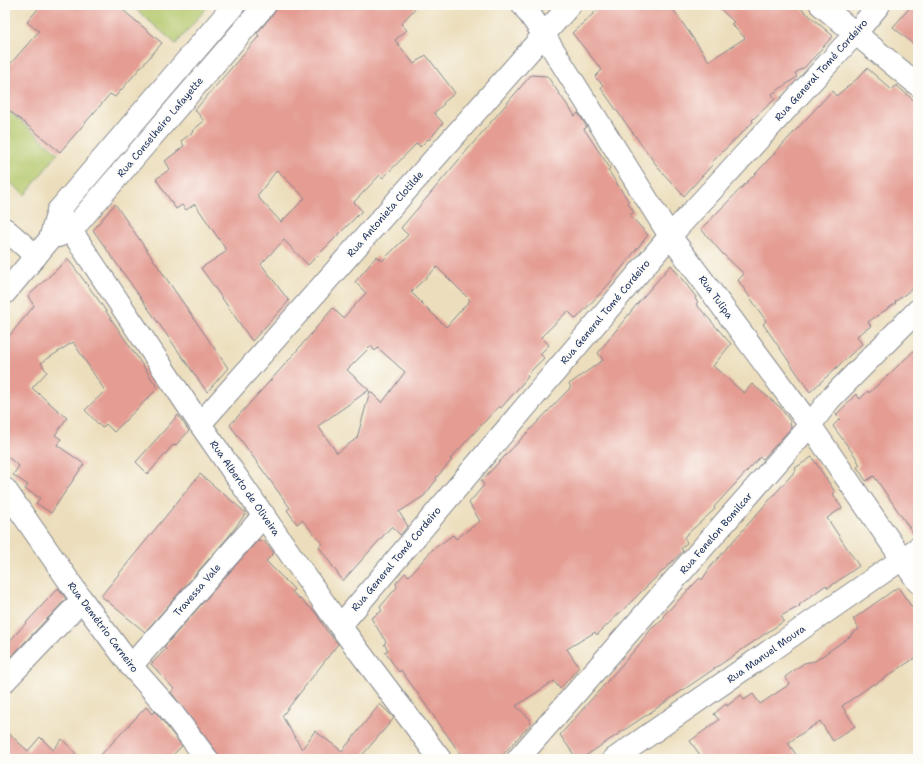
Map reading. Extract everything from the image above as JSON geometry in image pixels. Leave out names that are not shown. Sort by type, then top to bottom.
[{"type":"street","name":"Rua Conselheiro Lafayette","points":[[5,293],[50,239],[58,211],[234,5]]},
{"type":"street","name":"Rua Conselheiro Lafayette","points":[[50,239],[71,231],[265,5]]},
{"type":"street","name":"Rua Tulipa","points":[[524,5],[670,236],[810,425],[910,554],[918,582]]},
{"type":"street","name":"Rua Antonieta Clotilde","points":[[200,424],[570,5]]},
{"type":"street","points":[[821,5],[918,85]]},
{"type":"street","name":"Rua General Tomé Cordeiro","points":[[340,626],[670,236],[855,34],[879,5]]},
{"type":"street","name":"Rua Alberto de Oliveira","points":[[58,211],[200,424],[264,514],[340,626],[440,759]]},
{"type":"street","points":[[5,228],[36,256]]},
{"type":"street","name":"Rua Fenelon Bomilcar","points":[[518,759],[810,425],[830,400],[918,310]]},
{"type":"street","name":"Rua Demétrio Carneiro","points":[[5,489],[82,600],[131,666],[170,710],[207,759]]},
{"type":"street","name":"Travessa Vale","points":[[131,666],[264,514]]},
{"type":"street","name":"Rua Manuel Moura","points":[[614,759],[910,554]]},
{"type":"street","points":[[5,681],[82,600]]},
{"type":"green space","points":[[131,5],[209,5],[176,44]]},
{"type":"green space","points":[[5,108],[58,153],[25,195],[5,178]]},
{"type":"building","points":[[41,5],[117,5],[162,43],[115,97],[110,94],[60,152],[5,107],[5,70],[39,31],[27,22]]},
{"type":"building","points":[[279,5],[418,5],[401,24],[407,30],[395,40],[414,64],[426,55],[455,93],[434,113],[443,123],[429,140],[428,139],[420,147],[417,143],[383,178],[380,175],[354,202],[362,211],[308,265],[284,240],[261,264],[289,301],[252,341],[201,268],[227,251],[195,204],[186,210],[182,205],[176,209],[156,179],[170,169],[165,161],[184,146],[181,141],[204,121],[195,110],[259,36],[257,33]],"holes":[[[277,170],[305,198],[281,222],[257,196]]]},
{"type":"building","points":[[603,5],[670,5],[709,61],[745,38],[731,24],[734,22],[716,5],[797,5],[833,36],[805,67],[795,73],[797,77],[772,94],[775,99],[752,120],[753,122],[712,162],[713,164],[684,196],[660,170],[601,88],[603,85],[595,77],[602,70],[572,33]]},
{"type":"building","points":[[912,5],[918,5],[918,48],[893,27]]},
{"type":"building","points":[[867,68],[892,90],[896,85],[918,104],[918,284],[895,302],[896,303],[868,322],[871,326],[857,336],[862,344],[810,392],[763,324],[766,321],[738,280],[744,274],[722,253],[701,229],[758,171],[832,91],[836,96],[858,78]]},
{"type":"building","points":[[531,75],[547,76],[575,116],[578,113],[587,127],[584,129],[610,168],[608,170],[629,202],[628,203],[634,212],[630,215],[648,235],[608,285],[576,319],[568,311],[541,337],[549,345],[540,354],[544,358],[527,375],[528,377],[501,408],[499,406],[450,459],[452,460],[436,478],[437,479],[424,496],[399,512],[408,526],[400,535],[392,526],[343,581],[319,547],[322,543],[302,520],[297,524],[287,510],[290,508],[230,425],[288,361],[333,308],[343,318],[366,293],[355,282],[377,256],[382,261],[408,235],[401,228]],"holes":[[[437,267],[470,300],[446,327],[411,292]],[[371,346],[375,351],[378,348],[405,372],[382,403],[370,391],[357,438],[337,453],[318,426],[369,390],[347,370]]]},
{"type":"building","points":[[115,204],[228,368],[207,392],[93,230]]},
{"type":"building","points":[[68,259],[97,298],[158,388],[114,432],[106,424],[102,428],[85,410],[105,391],[73,342],[41,363],[47,372],[32,388],[67,418],[55,435],[61,439],[57,445],[84,464],[51,513],[36,503],[40,498],[25,489],[28,485],[13,475],[19,466],[5,455],[5,341],[34,306],[28,296]]},
{"type":"building","points":[[671,265],[696,297],[695,299],[698,302],[696,304],[731,344],[713,366],[744,393],[752,384],[780,407],[790,421],[791,428],[763,459],[760,457],[714,507],[715,509],[684,537],[687,543],[681,548],[683,551],[597,635],[595,632],[567,649],[579,667],[560,689],[554,681],[516,706],[530,719],[530,725],[499,759],[464,759],[401,670],[399,672],[385,652],[388,650],[384,644],[386,642],[371,618],[382,611],[380,607],[397,587],[396,583],[405,573],[409,576],[432,550],[453,535],[456,539],[480,521],[469,503],[484,485],[481,481],[571,387],[569,384],[603,360],[598,353],[637,304]]},
{"type":"building","points":[[918,347],[918,536],[915,536],[874,476],[866,481],[857,467],[860,465],[855,456],[833,426],[840,419],[836,415],[856,394],[860,399],[868,391],[869,393]]},
{"type":"building","points":[[178,415],[189,431],[175,446],[173,445],[148,474],[136,462]]},
{"type":"building","points":[[812,457],[835,492],[833,494],[842,508],[827,518],[859,566],[828,588],[826,585],[799,605],[800,606],[781,616],[784,621],[581,759],[577,759],[560,735],[634,651],[652,628],[664,619],[663,616],[700,578],[702,580],[711,566],[796,470],[795,468]]},
{"type":"building","points":[[200,474],[246,513],[229,536],[145,632],[101,596]]},
{"type":"building","points":[[258,540],[264,541],[274,553],[266,561],[294,589],[292,592],[315,612],[327,631],[338,644],[282,716],[302,749],[315,731],[342,751],[380,704],[394,718],[359,759],[222,759],[171,692],[174,689],[151,664],[166,649],[164,647]]},
{"type":"building","points":[[898,587],[918,616],[918,656],[874,685],[873,684],[842,706],[855,726],[833,741],[820,721],[788,743],[799,759],[703,759],[690,741],[719,720],[714,714],[726,704],[727,706],[741,695],[744,700],[753,694],[760,704],[790,684],[785,677],[804,663],[815,661],[852,635],[851,634],[859,629],[853,619]]},
{"type":"building","points":[[58,588],[66,599],[5,663],[5,646]]},
{"type":"building","points":[[146,707],[152,714],[155,711],[182,746],[169,759],[97,759]]},
{"type":"building","points":[[5,730],[28,751],[40,737],[53,750],[62,739],[81,759],[5,759]]}]
